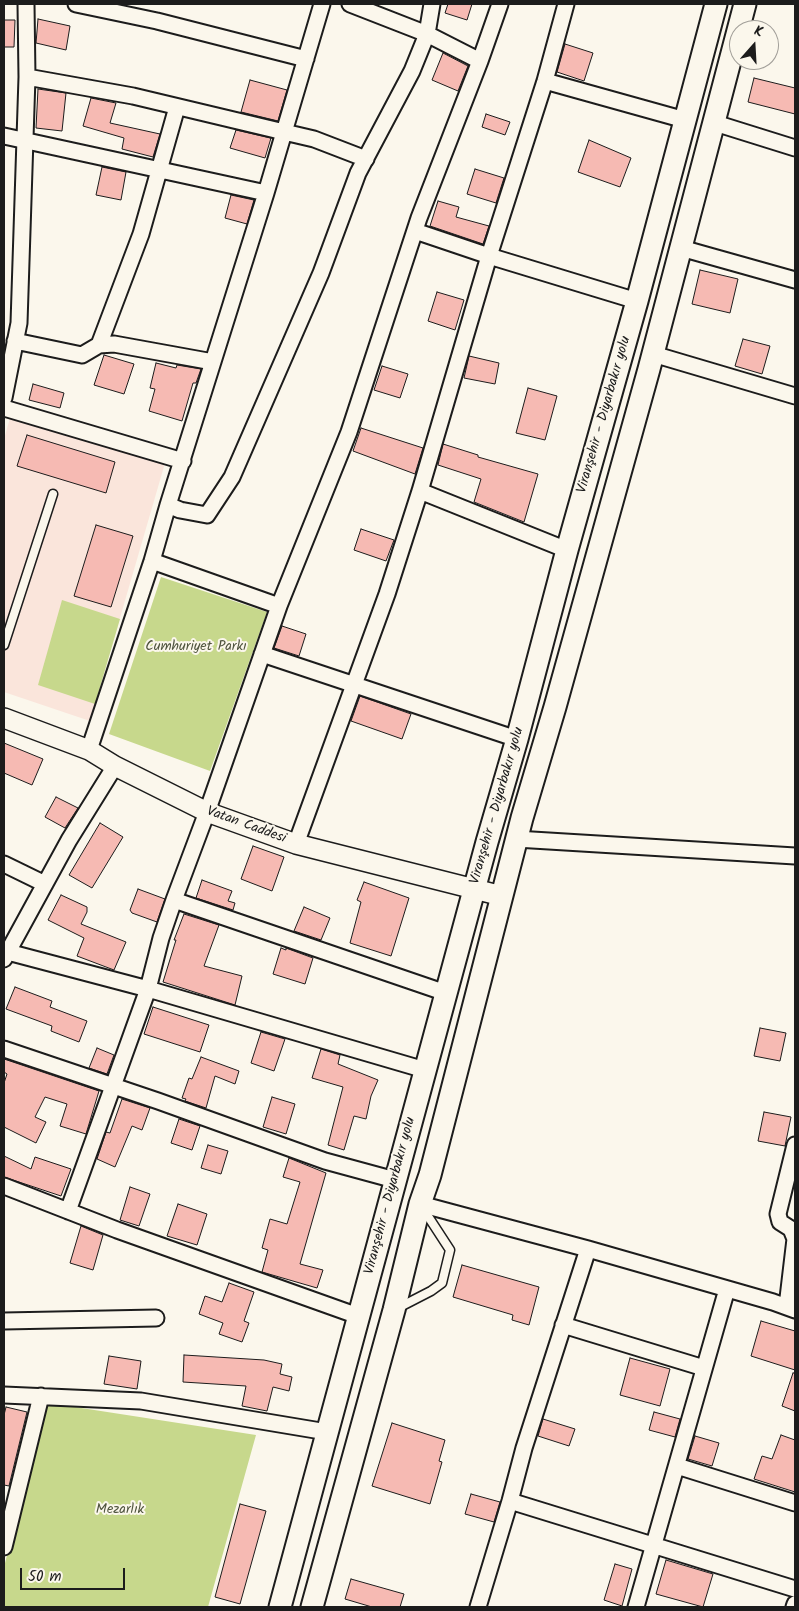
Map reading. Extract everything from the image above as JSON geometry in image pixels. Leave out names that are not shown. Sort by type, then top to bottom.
[{"type":"main road","name":"Viranşehir - Diyarbakır yolu","points":[[280,1607],[474,889],[637,301],[716,4]]},
{"type":"main road","name":"Viranşehir - Diyarbakır yolu","points":[[312,1607],[394,1310],[420,1204],[430,1175],[516,839],[558,698],[653,354],[745,4]]},
{"type":"street","points":[[4,398],[19,323],[27,78],[26,4]]},
{"type":"street","points":[[76,4],[157,21],[306,59]]},
{"type":"street","points":[[89,750],[152,561],[168,504],[266,193],[322,4]]},
{"type":"street","points":[[350,4],[427,34],[480,60]]},
{"type":"street","points":[[168,504],[180,510],[208,515],[232,477],[321,273],[358,174],[412,70],[427,34],[432,4]]},
{"type":"street","points":[[68,1211],[148,989],[161,938],[279,606],[348,432],[414,231],[500,4]]},
{"type":"street","points":[[296,844],[354,686],[420,491],[489,256],[545,81],[566,4]]},
{"type":"street","points":[[27,78],[133,96],[314,139],[366,160]]},
{"type":"street","points":[[545,81],[685,120]]},
{"type":"street","points":[[99,345],[141,234],[177,107]]},
{"type":"street","points":[[715,123],[795,148]]},
{"type":"street","points":[[4,136],[266,193]]},
{"type":"street","points":[[414,231],[637,301]]},
{"type":"street","points":[[681,248],[795,280]]},
{"type":"street","points":[[15,341],[82,354],[99,345],[114,344],[213,362]]},
{"type":"street","points":[[653,354],[795,396]]},
{"type":"street","points":[[4,408],[183,461]]},
{"type":"street","points":[[420,491],[567,550]]},
{"type":"street","points":[[152,561],[279,606]]},
{"type":"street","points":[[262,654],[517,739]]},
{"type":"street","name":"Vatan Caddesi","points":[[4,718],[89,750],[115,766],[207,812],[296,844],[502,896]]},
{"type":"street","points":[[115,766],[69,840],[5,954],[148,989],[425,1070]]},
{"type":"street","points":[[516,839],[795,856]]},
{"type":"street","points":[[4,864],[46,884]]},
{"type":"street","points":[[174,900],[446,993]]},
{"type":"street","points":[[4,1049],[158,1101],[325,1161],[395,1180]]},
{"type":"street","points":[[420,1204],[588,1249],[773,1302],[793,1302],[795,1238],[791,1229],[780,1222],[778,1214],[795,1144]]},
{"type":"street","points":[[6,1192],[68,1211],[358,1316]]},
{"type":"street","points":[[478,1607],[524,1448],[588,1249]]},
{"type":"street","points":[[636,1607],[727,1289]]},
{"type":"street","points":[[4,1321],[156,1318]]},
{"type":"street","points":[[563,1325],[704,1368]]},
{"type":"street","points":[[4,1395],[141,1401],[327,1432]]},
{"type":"street","points":[[4,1547],[41,1396]]},
{"type":"street","points":[[676,1466],[795,1503]]},
{"type":"street","points":[[510,1501],[795,1589]]},
{"type":"lane","points":[[4,645],[53,494]]},
{"type":"lane","points":[[394,1310],[431,1292],[442,1283],[450,1250],[420,1204]]},
{"type":"shaded area","points":[[10,418],[165,463],[90,721],[4,692],[4,439]]},
{"type":"green space","name":"Cumhuriyet Parkı","points":[[161,577],[267,612],[210,771],[109,734]]},
{"type":"green space","points":[[62,600],[120,619],[95,704],[38,685]]},
{"type":"green space","name":"Mezarlık","points":[[49,1403],[256,1435],[208,1607],[4,1607],[4,1567],[45,1407]]},
{"type":"building","points":[[448,4],[472,4],[467,20],[445,13]]},
{"type":"building","points":[[38,19],[70,26],[66,50],[36,43]]},
{"type":"building","points":[[4,20],[15,20],[14,47],[4,47]]},
{"type":"building","points":[[565,44],[593,53],[584,81],[557,72]]},
{"type":"building","points":[[443,53],[468,66],[458,91],[432,80]]},
{"type":"building","points":[[754,78],[795,88],[795,114],[748,102]]},
{"type":"building","points":[[250,80],[287,90],[278,121],[241,112]]},
{"type":"building","points":[[38,89],[66,93],[62,131],[36,128]]},
{"type":"building","points":[[91,98],[116,103],[110,123],[160,134],[153,157],[122,149],[124,138],[83,126]]},
{"type":"building","points":[[486,114],[510,122],[505,135],[482,127]]},
{"type":"building","points":[[236,130],[271,138],[265,158],[230,148]]},
{"type":"building","points":[[589,140],[631,158],[620,187],[578,172]]},
{"type":"building","points":[[102,167],[126,172],[121,200],[96,195]]},
{"type":"building","points":[[475,169],[504,178],[496,203],[467,194]]},
{"type":"building","points":[[231,195],[254,200],[247,224],[225,218]]},
{"type":"building","points":[[438,201],[459,207],[456,217],[489,226],[483,244],[430,226]]},
{"type":"building","points":[[700,270],[738,279],[730,313],[692,304]]},
{"type":"building","points":[[437,292],[464,300],[455,330],[428,321]]},
{"type":"building","points":[[743,339],[770,346],[762,374],[735,366]]},
{"type":"building","points":[[104,355],[134,364],[124,394],[94,385]]},
{"type":"building","points":[[469,356],[499,363],[495,384],[464,378]]},
{"type":"building","points":[[156,363],[176,368],[177,365],[201,369],[196,383],[193,383],[182,421],[149,411],[155,389],[150,388]]},
{"type":"building","points":[[382,366],[408,374],[400,398],[374,390]]},
{"type":"building","points":[[33,384],[64,393],[60,408],[29,400]]},
{"type":"building","points":[[528,388],[557,396],[545,440],[516,433]]},
{"type":"building","points":[[361,428],[423,448],[415,474],[353,451]]},
{"type":"building","points":[[27,435],[115,462],[106,493],[17,466]]},
{"type":"building","points":[[443,444],[478,455],[478,457],[538,474],[524,522],[474,502],[481,479],[438,465]]},
{"type":"building","points":[[96,525],[133,536],[111,607],[74,596]]},
{"type":"building","points":[[361,529],[394,540],[386,561],[354,550]]},
{"type":"building","points":[[282,626],[306,634],[299,656],[274,648]]},
{"type":"building","points":[[360,696],[411,714],[402,739],[351,721]]},
{"type":"building","points":[[4,743],[43,759],[32,785],[4,773]]},
{"type":"building","points":[[56,797],[78,808],[65,828],[45,817]]},
{"type":"building","points":[[100,823],[123,837],[92,888],[69,875]]},
{"type":"building","points":[[253,846],[284,857],[272,891],[241,879]]},
{"type":"building","points":[[202,880],[232,891],[228,901],[235,903],[233,910],[196,898]]},
{"type":"building","points":[[364,882],[409,898],[391,956],[350,943],[361,902],[357,900]]},
{"type":"building","points":[[138,889],[165,899],[157,922],[132,913],[130,910]]},
{"type":"building","points":[[61,895],[87,907],[87,912],[81,924],[126,942],[114,970],[77,956],[84,938],[48,920]]},
{"type":"building","points":[[304,907],[330,918],[321,940],[294,931]]},
{"type":"building","points":[[184,914],[219,925],[204,966],[242,976],[235,1005],[163,982],[176,940],[174,940]]},
{"type":"building","points":[[281,948],[313,958],[305,984],[273,974]]},
{"type":"building","points":[[15,987],[52,1001],[50,1007],[87,1021],[79,1042],[51,1031],[52,1026],[6,1009]]},
{"type":"building","points":[[153,1007],[209,1025],[200,1052],[144,1034]]},
{"type":"building","points":[[760,1028],[786,1033],[780,1061],[754,1056]]},
{"type":"building","points":[[261,1032],[285,1039],[274,1071],[251,1063]]},
{"type":"building","points":[[97,1048],[114,1055],[107,1074],[89,1068]]},
{"type":"building","points":[[321,1049],[340,1055],[338,1064],[378,1080],[371,1096],[366,1119],[354,1116],[344,1150],[328,1145],[343,1087],[312,1078]]},
{"type":"building","points":[[201,1057],[239,1071],[235,1084],[215,1076],[206,1108],[185,1101],[186,1099],[182,1098],[189,1078],[192,1079]]},
{"type":"building","points":[[4,1059],[99,1091],[86,1134],[60,1126],[67,1104],[45,1097],[35,1117],[46,1122],[36,1143],[4,1127],[4,1083],[7,1074],[4,1072]]},
{"type":"building","points":[[272,1097],[295,1104],[286,1134],[263,1127]]},
{"type":"building","points":[[122,1099],[150,1108],[142,1130],[132,1126],[115,1167],[97,1159],[106,1132],[110,1133]]},
{"type":"building","points":[[764,1112],[791,1117],[785,1146],[758,1141]]},
{"type":"building","points":[[179,1119],[200,1126],[192,1150],[171,1143]]},
{"type":"building","points":[[208,1145],[228,1151],[221,1174],[201,1168]]},
{"type":"building","points":[[4,1156],[31,1169],[35,1157],[71,1169],[61,1196],[4,1177]]},
{"type":"building","points":[[289,1158],[326,1173],[300,1264],[323,1270],[317,1288],[262,1272],[268,1250],[262,1248],[270,1219],[287,1224],[300,1182],[283,1177]]},
{"type":"building","points":[[130,1187],[150,1194],[139,1226],[120,1220]]},
{"type":"building","points":[[178,1204],[207,1214],[197,1245],[167,1236]]},
{"type":"building","points":[[81,1226],[103,1235],[93,1270],[70,1263]]},
{"type":"building","points":[[462,1265],[539,1287],[529,1325],[512,1320],[513,1315],[453,1297]]},
{"type":"building","points":[[229,1283],[254,1292],[244,1321],[249,1323],[242,1342],[219,1334],[223,1323],[199,1314],[205,1296],[222,1302]]},
{"type":"building","points":[[761,1321],[795,1331],[795,1370],[751,1356]]},
{"type":"building","points":[[184,1355],[264,1360],[282,1364],[280,1374],[292,1377],[289,1391],[273,1387],[267,1411],[242,1406],[246,1386],[183,1382]]},
{"type":"building","points":[[109,1356],[141,1361],[137,1389],[104,1384]]},
{"type":"building","points":[[630,1358],[670,1369],[660,1406],[620,1395]]},
{"type":"building","points":[[793,1373],[795,1373],[795,1411],[782,1406]]},
{"type":"building","points":[[6,1407],[27,1412],[9,1486],[4,1485],[4,1415]]},
{"type":"building","points":[[654,1412],[680,1419],[675,1437],[649,1430]]},
{"type":"building","points":[[543,1419],[575,1429],[569,1446],[538,1436]]},
{"type":"building","points":[[392,1423],[445,1440],[439,1461],[442,1462],[430,1504],[372,1486]]},
{"type":"building","points":[[781,1435],[795,1440],[795,1492],[754,1479],[762,1456],[772,1459]]},
{"type":"building","points":[[695,1436],[719,1443],[712,1466],[688,1459]]},
{"type":"building","points":[[471,1494],[500,1502],[494,1522],[465,1514]]},
{"type":"building","points":[[240,1504],[266,1511],[240,1604],[215,1597]]},
{"type":"building","points":[[666,1560],[713,1574],[703,1607],[656,1594]]},
{"type":"building","points":[[615,1564],[632,1569],[622,1606],[604,1600]]},
{"type":"building","points":[[351,1579],[404,1594],[400,1607],[372,1607],[345,1599]]}]
